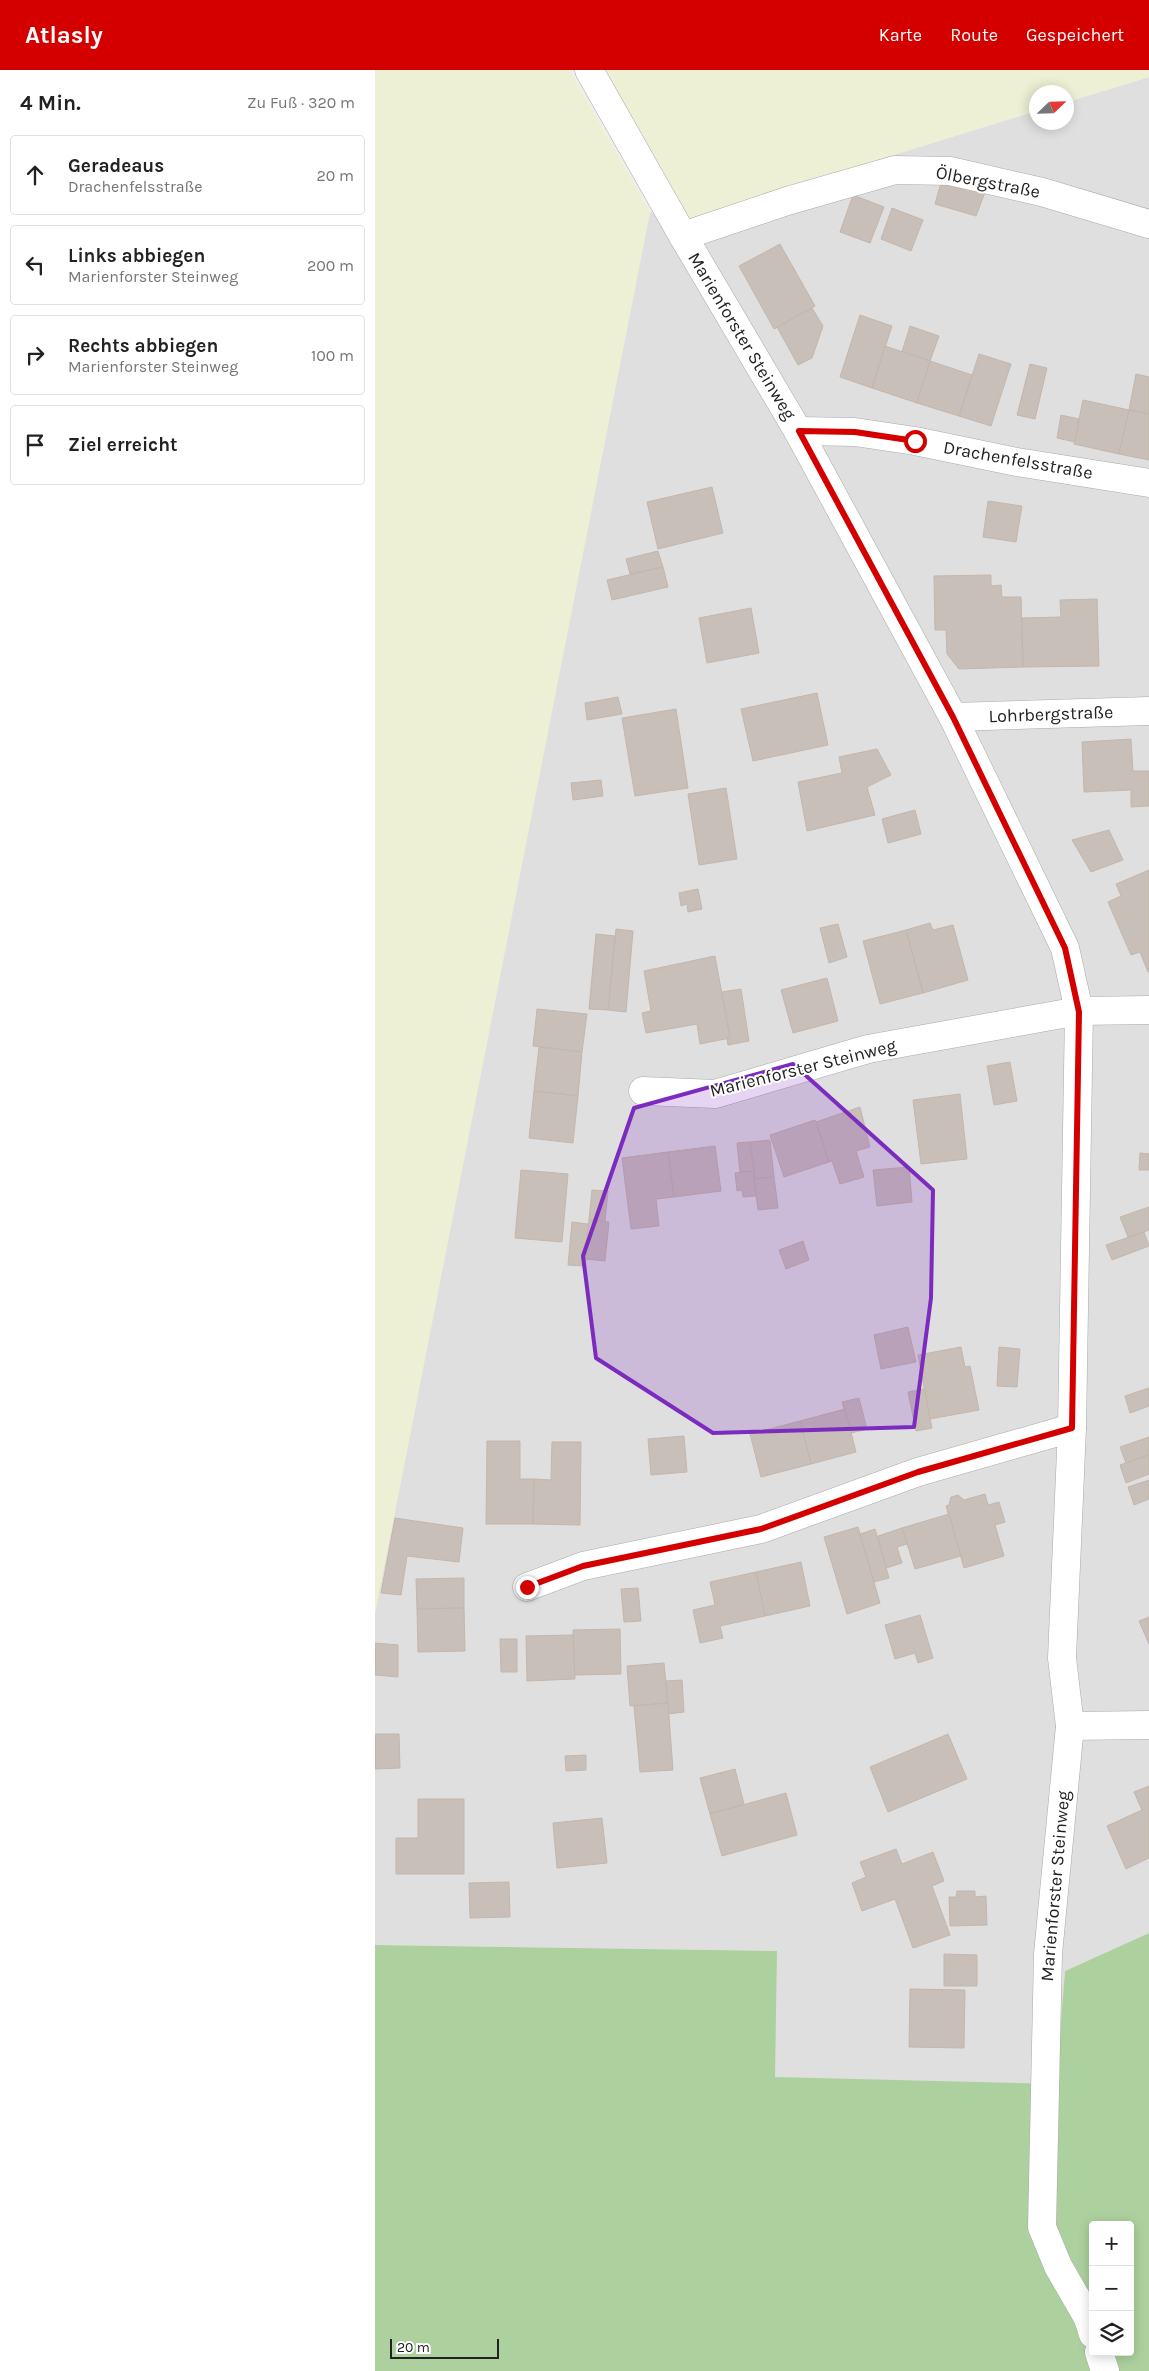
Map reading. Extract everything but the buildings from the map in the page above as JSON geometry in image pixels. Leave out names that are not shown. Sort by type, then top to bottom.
[{"type":"street","name":"Marienforster Steinweg","points":[[589,70],[683,236],[799,431],[953,717],[1065,948],[1079,1012],[1072,1428],[1062,1658],[1070,1726],[1048,1954],[1042,2227],[1059,2266],[1089,2323]]},
{"type":"street","name":"Ölbergstraße","points":[[683,236],[787,201],[895,170],[950,171],[1042,192],[1149,224]]},
{"type":"street","name":"Drachenfelsstraße","points":[[799,431],[855,432],[915,441],[1017,462],[1149,483]]},
{"type":"street","name":"Lohrbergstraße","points":[[953,717],[1149,711]]},
{"type":"street","points":[[1079,1012],[1149,1010]]},
{"type":"street","name":"Marienforster Steinweg","points":[[643,1091],[715,1094],[868,1049],[1079,1012]]},
{"type":"street","points":[[527,1587],[583,1566],[761,1529],[918,1472],[1072,1428]]},
{"type":"street","points":[[1070,1726],[1149,1725]]},
{"type":"street","points":[[1100,2356],[1105,2371]]},
{"type":"highlighted area","points":[[793,1064],[933,1190],[931,1298],[914,1427],[713,1433],[596,1358],[583,1256],[634,1108]]},
{"type":"shaded area","points":[[1149,77],[1149,1933],[1065,1971],[1057,2085],[773,2078],[776,1951],[375,1945],[375,1596],[650,212],[686,219],[1029,113],[1029,130],[1074,130],[1074,100]]},
{"type":"green space","points":[[375,70],[569,70],[650,212],[375,1614]]},
{"type":"green space","points":[[602,70],[1149,70],[1149,77],[1074,100],[1074,85],[1029,85],[1029,113],[686,219]]},
{"type":"green space","points":[[1149,1933],[1149,2371],[375,2371],[375,1945],[777,1951],[775,2077],[1056,2084],[1065,1971]]},
{"type":"route","points":[[527,1587],[583,1566],[761,1529],[918,1472],[1072,1428],[1079,1012],[1065,948],[953,717],[799,431],[855,432],[915,441]]}]
